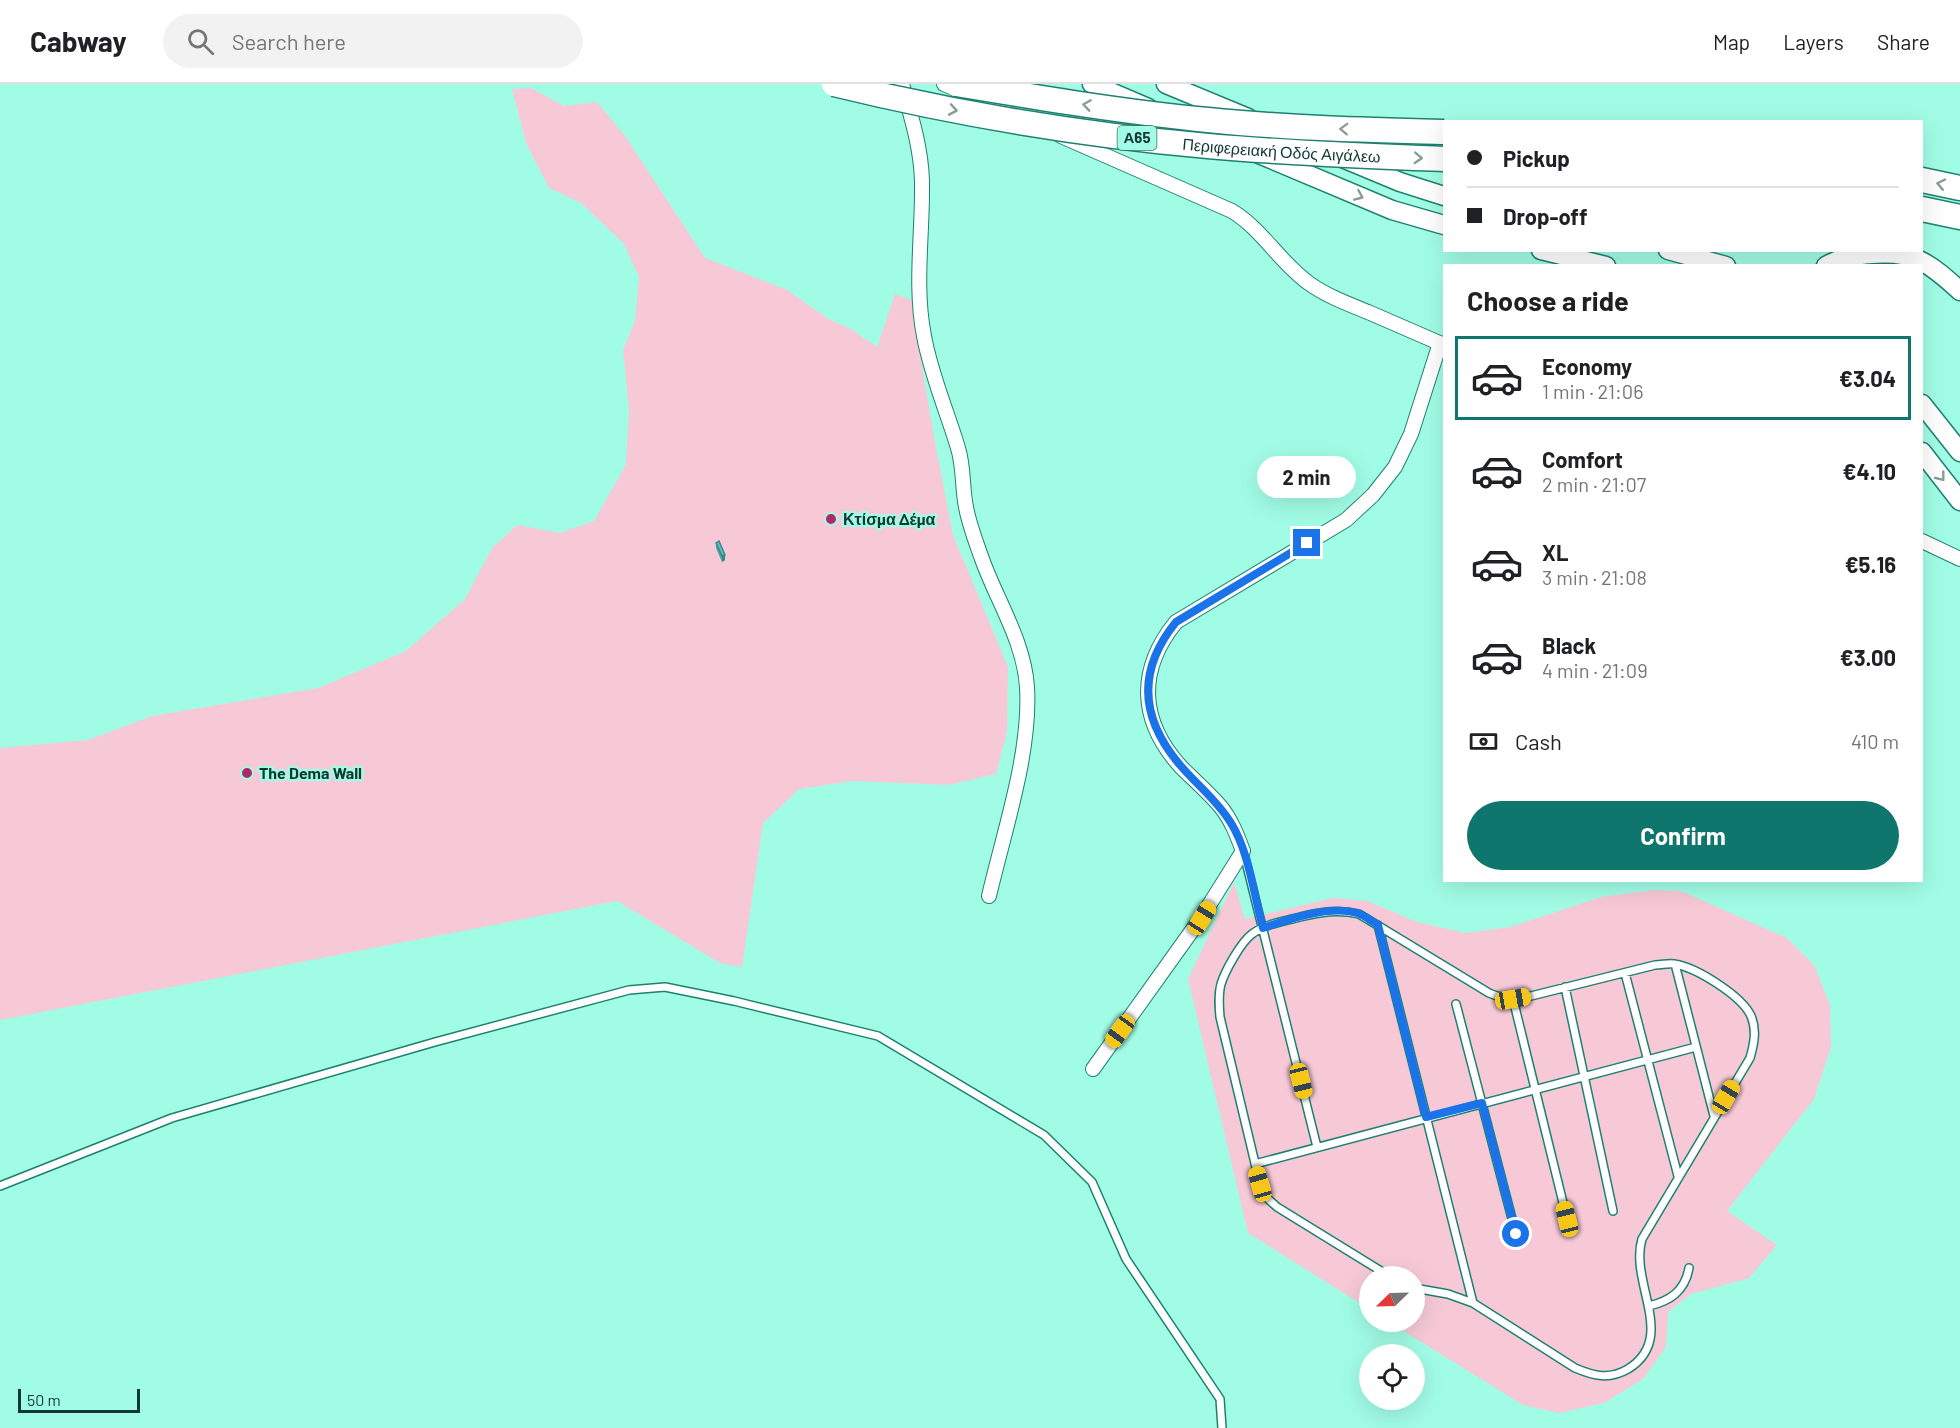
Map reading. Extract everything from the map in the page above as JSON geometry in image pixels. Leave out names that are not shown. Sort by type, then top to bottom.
[{"type":"highway","name":"Περιφερειακή Οδός Αιγάλεω","points":[[834,84],[948,110],[1119,136],[1243,148],[1443,159]]},
{"type":"highway","name":"Περιφερειακή Οδός Αιγάλεω","points":[[956,84],[1087,105],[1209,120],[1443,132]]},
{"type":"highway","points":[[1923,180],[1960,189]]},
{"type":"highway","points":[[1923,209],[1960,217]]},
{"type":"main road","points":[[1092,84],[1392,210],[1443,225]]},
{"type":"main road","points":[[1166,84],[1400,182],[1443,196]]},
{"type":"main road","points":[[1549,252],[1598,264]]},
{"type":"main road","points":[[1675,252],[1719,264]]},
{"type":"main road","points":[[1832,264],[1855,256],[1864,262],[1906,255],[1919,260],[1960,291]]},
{"type":"main road","points":[[1923,405],[1960,452]]},
{"type":"main road","points":[[1923,453],[1960,501]]},
{"type":"street","points":[[902,84],[919,144],[922,182],[920,302],[923,334],[929,361],[958,450],[972,531],[1020,649],[1027,686],[1027,724],[1022,758],[989,896]]},
{"type":"street","points":[[944,84],[1232,211],[1247,220],[1278,255],[1310,284],[1335,298],[1442,344],[1411,434],[1395,467],[1373,495],[1346,520],[1176,622],[1163,637],[1153,660],[1147,688],[1149,710],[1155,729],[1180,766],[1221,807],[1233,826],[1243,851],[1202,918],[1093,1069]]},
{"type":"street","points":[[1923,541],[1960,559]]},
{"type":"lane","points":[[1243,851],[1317,1147]]},
{"type":"lane","points":[[1373,1266],[1277,1207],[1266,1197],[1255,1164],[1218,1000],[1221,984],[1252,933],[1332,910],[1346,910],[1359,914],[1489,993],[1501,998],[1513,999],[1655,965],[1675,964],[1694,970],[1734,995],[1743,1004],[1755,1028],[1750,1058],[1647,1227],[1639,1248],[1640,1271],[1652,1323],[1651,1338],[1646,1352],[1637,1363],[1615,1375],[1602,1377],[1575,1368],[1473,1303],[1448,1294],[1425,1290]]},
{"type":"lane","points":[[1378,925],[1473,1303]]},
{"type":"lane","points":[[1675,964],[1714,1116]]},
{"type":"lane","points":[[1625,973],[1678,1176]]},
{"type":"lane","points":[[0,1186],[172,1118],[435,1042],[629,990],[664,987],[878,1036],[1044,1135],[1092,1182],[1126,1259],[1220,1399],[1222,1428]]},
{"type":"lane","points":[[1565,987],[1613,1211]]},
{"type":"lane","points":[[1513,999],[1567,1219]]},
{"type":"lane","points":[[1456,1004],[1516,1234]]},
{"type":"lane","points":[[1255,1164],[1696,1047]]},
{"type":"lane","points":[[1649,1306],[1663,1303],[1674,1297],[1687,1279],[1689,1268]]},
{"type":"shaded area","points":[[531,88],[564,106],[597,102],[625,136],[705,258],[787,290],[830,320],[851,329],[877,347],[895,294],[911,300],[953,535],[1008,667],[1007,732],[996,774],[948,785],[853,781],[799,789],[763,823],[742,967],[720,963],[617,901],[0,1020],[0,748],[88,740],[152,716],[318,688],[406,651],[465,599],[492,548],[517,525],[560,533],[594,521],[626,464],[629,410],[623,350],[635,321],[639,277],[624,244],[581,203],[549,188],[526,143],[512,89]]},
{"type":"shaded area","points":[[1234,882],[1245,919],[1333,898],[1367,901],[1417,922],[1466,933],[1510,927],[1601,897],[1653,890],[1681,891],[1787,938],[1814,965],[1830,1005],[1831,1047],[1814,1099],[1727,1211],[1777,1245],[1749,1278],[1691,1294],[1668,1312],[1666,1347],[1643,1379],[1604,1403],[1559,1413],[1523,1405],[1405,1332],[1425,1332],[1425,1266],[1359,1266],[1359,1303],[1248,1233],[1188,979]]},
{"type":"building","points":[[719,541],[725,555],[722,556],[716,543]]},
{"type":"place","name":"Κτίσμα Δέμα","points":[[831,519]]},
{"type":"place","name":"The Dema Wall","points":[[247,773]]},
{"type":"route","points":[[1307,543],[1176,622],[1163,637],[1153,660],[1147,688],[1149,710],[1155,729],[1164,744],[1180,766],[1221,807],[1233,826],[1243,851],[1263,928],[1332,910],[1346,910],[1359,914],[1378,925],[1426,1117],[1482,1103],[1516,1234]]}]
